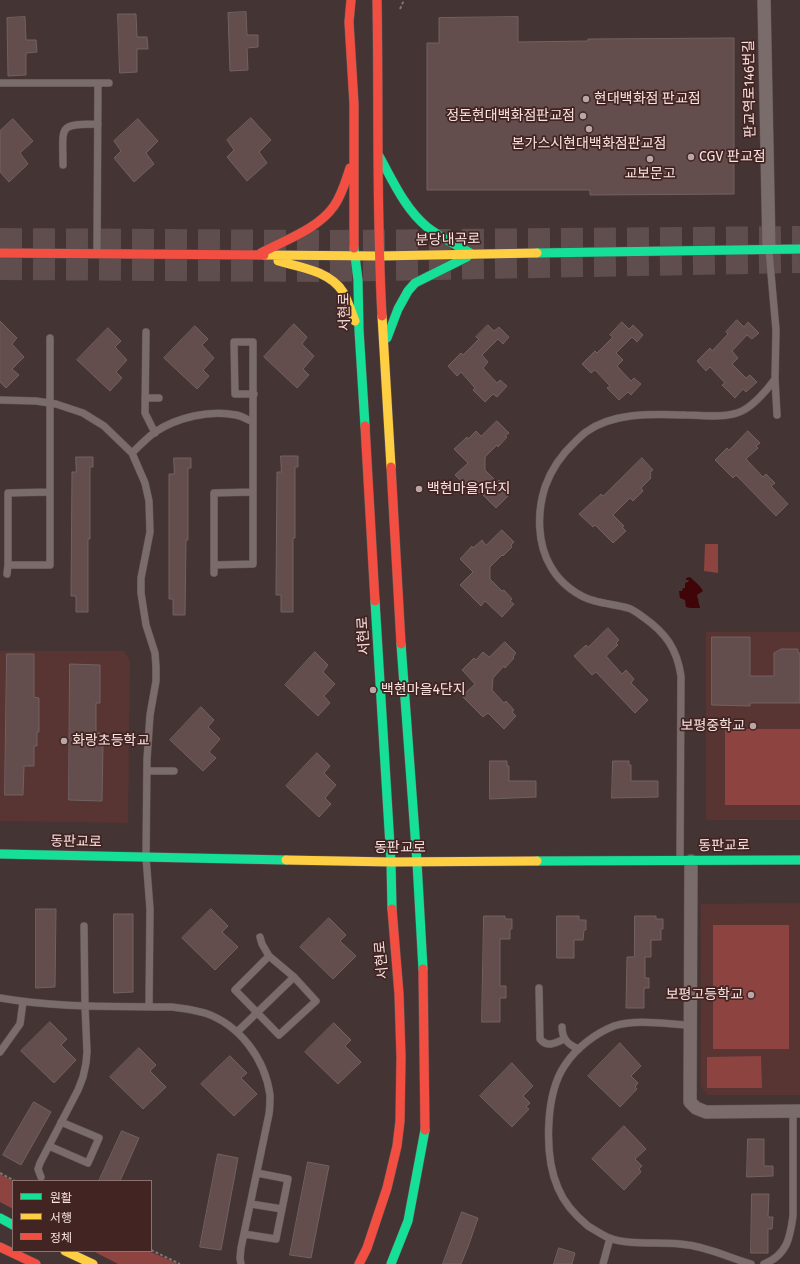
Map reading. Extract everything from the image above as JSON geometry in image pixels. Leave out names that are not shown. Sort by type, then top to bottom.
[{"type":"main road","name":"서현로","points":[[351,0],[349,22],[354,104],[354,255],[358,280],[359,330],[391,862],[392,911],[399,994],[401,1057],[400,1121],[395,1152],[386,1194],[367,1248],[359,1264]]},
{"type":"main road","points":[[377,0],[379,256],[400,646],[417,862],[423,974],[425,1128],[408,1221],[391,1264]]},
{"type":"main road","points":[[379,156],[405,201],[423,223],[432,230],[473,254]]},
{"type":"main road","points":[[259,255],[316,224],[335,205],[354,160]]},
{"type":"main road","name":"분당내곡로","points":[[0,253],[379,256],[800,249]]},
{"type":"main road","points":[[384,345],[398,309],[408,291],[415,283],[473,254]]},
{"type":"main road","points":[[259,255],[325,275],[341,288],[359,330]]},
{"type":"main road","name":"동판교로","points":[[0,854],[391,862],[800,860]]},
{"type":"main road","points":[[0,1218],[12,1225]]},
{"type":"main road","points":[[0,1240],[12,1250]]},
{"type":"main road","points":[[0,1247],[36,1264]]},
{"type":"main road","points":[[67,1252],[93,1264]]},
{"type":"street","name":"판교역로146번길","points":[[764,0],[769,249]]},
{"type":"street","points":[[686,861],[690,1025],[690,1102],[696,1108],[706,1112],[796,1111]]},
{"type":"lane","points":[[0,83],[109,83]]},
{"type":"lane","points":[[97,253],[98,83]]},
{"type":"lane","points":[[63,165],[63,132],[67,126],[75,124],[98,124]]},
{"type":"lane","points":[[769,249],[776,330],[776,415]]},
{"type":"lane","points":[[146,332],[145,413],[154,433]]},
{"type":"lane","points":[[8,565],[50,565],[50,338]]},
{"type":"lane","points":[[214,565],[253,564],[252,492],[254,394],[253,342],[234,342],[235,394],[254,394]]},
{"type":"lane","points":[[686,861],[681,676],[678,660],[672,645],[661,631],[648,620],[630,608],[594,601],[577,594],[562,582],[551,567],[542,545],[540,524],[542,499],[547,481],[557,461],[569,447],[586,432],[603,423],[625,417],[651,415],[722,415],[738,413],[755,401],[768,389],[775,379]]},
{"type":"lane","points":[[145,398],[159,398]]},
{"type":"lane","points":[[0,400],[56,404],[83,413],[94,419],[104,426],[132,453],[145,483],[149,501],[150,532],[141,578],[141,593],[146,625],[155,653],[156,667],[156,681],[148,732],[147,771],[146,857],[150,908],[149,1007]]},
{"type":"lane","points":[[132,453],[154,433],[166,426],[202,414],[237,415],[253,422]]},
{"type":"lane","points":[[7,574],[8,493],[49,492]]},
{"type":"lane","points":[[214,573],[214,493],[252,492]]},
{"type":"lane","points":[[147,771],[174,771]]},
{"type":"lane","points":[[41,1177],[38,1169],[78,1090],[86,1063],[84,926]]},
{"type":"lane","points":[[260,937],[269,956],[294,977],[316,1000],[279,1035],[235,990],[269,956]]},
{"type":"lane","points":[[237,1032],[294,977]]},
{"type":"lane","points":[[539,988],[540,1039],[543,1043],[553,1044],[564,1039]]},
{"type":"lane","points":[[0,998],[23,1002],[85,1006],[172,1007],[205,1013],[222,1021],[237,1032],[255,1054],[267,1081],[270,1096],[269,1114],[244,1234],[240,1258],[241,1264]]},
{"type":"lane","points":[[0,1052],[20,1024],[23,1002]]},
{"type":"lane","points":[[690,1025],[633,1023],[613,1026],[579,1049],[565,1065],[558,1078],[553,1094],[550,1109],[549,1128],[552,1167],[558,1188],[565,1201],[575,1214],[599,1233],[610,1238],[623,1241],[689,1245],[751,1264]]},
{"type":"lane","points":[[562,1027],[564,1039],[572,1046],[579,1049]]},
{"type":"lane","points":[[764,1264],[780,1256],[788,1240],[791,1229],[796,1170],[796,1111]]},
{"type":"lane","points":[[49,1146],[88,1163],[99,1138],[61,1122]]},
{"type":"lane","points":[[244,1234],[276,1239],[288,1179],[257,1173]]},
{"type":"lane","points":[[251,1204],[282,1209]]},
{"type":"lane","points":[[603,1264],[610,1238]]},
{"type":"path","points":[[400,9],[404,0]]},
{"type":"path","points":[[0,1173],[13,1180]]},
{"type":"path","points":[[152,1250],[180,1264]]},
{"type":"shaded area","points":[[705,544],[718,544],[718,573],[704,571]]},
{"type":"shaded area","points":[[690,577],[703,591],[697,595],[700,608],[686,607],[685,600],[680,598],[679,591],[682,591],[683,588],[685,588],[685,583],[689,580],[686,580],[686,578]]},
{"type":"shaded area","name":"보평중학교","points":[[706,632],[800,632],[800,820],[706,820]]},
{"type":"shaded area","name":"화랑초등학교","points":[[0,651],[124,651],[130,661],[128,823],[0,821]]},
{"type":"shaded area","points":[[725,729],[800,729],[800,805],[725,805]]},
{"type":"shaded area","name":"보평고등학교","points":[[800,903],[800,1095],[707,1095],[701,1086],[701,904]]},
{"type":"shaded area","points":[[713,925],[789,925],[789,1049],[713,1049]]},
{"type":"shaded area","points":[[761,1056],[762,1088],[707,1088],[707,1057]]},
{"type":"shaded area","points":[[0,1174],[12,1180],[12,1208],[0,1202]]},
{"type":"shaded area","points":[[95,1252],[151,1252],[178,1264],[118,1264]]},
{"type":"building","points":[[246,12],[247,35],[258,35],[258,47],[247,48],[248,70],[230,71],[228,13]]},
{"type":"building","points":[[118,14],[136,14],[137,37],[147,37],[148,49],[137,49],[137,72],[120,73]]},
{"type":"building","points":[[25,17],[26,40],[36,40],[37,52],[26,53],[26,75],[8,76],[7,18]]},
{"type":"building","points":[[518,17],[518,42],[588,41],[588,39],[734,38],[734,194],[590,195],[590,190],[427,190],[427,43],[439,43],[439,18]]},
{"type":"building","points":[[251,118],[271,140],[259,152],[267,163],[247,181],[227,157],[234,150],[227,140]]},
{"type":"building","points":[[13,119],[33,141],[20,153],[28,164],[9,182],[0,172],[0,131]]},
{"type":"building","points":[[138,119],[158,141],[146,153],[154,164],[134,182],[114,158],[121,151],[114,141]]},
{"type":"building","points":[[737,320],[744,327],[748,322],[759,333],[752,339],[747,335],[732,351],[738,358],[732,364],[746,378],[750,375],[757,382],[746,392],[743,389],[735,398],[722,385],[725,383],[710,367],[706,371],[697,361],[710,348],[712,351],[728,334],[726,332]]},
{"type":"building","points":[[0,321],[17,338],[12,344],[24,357],[12,369],[19,375],[6,388],[0,382]]},
{"type":"building","points":[[622,322],[629,329],[633,325],[643,335],[637,342],[632,337],[616,353],[623,360],[617,366],[631,381],[634,378],[641,384],[631,395],[628,392],[619,400],[607,388],[610,386],[595,370],[591,373],[582,364],[595,351],[597,353],[613,337],[610,335]]},
{"type":"building","points":[[294,324],[307,337],[302,344],[314,356],[303,369],[309,375],[297,388],[264,357]]},
{"type":"building","points":[[488,325],[494,331],[499,327],[509,337],[503,344],[498,339],[482,355],[488,362],[483,368],[497,383],[500,380],[507,386],[497,397],[493,394],[485,402],[473,390],[475,388],[461,372],[457,376],[448,366],[461,353],[463,355],[479,339],[476,337]]},
{"type":"building","points":[[195,326],[208,339],[202,345],[214,358],[203,370],[209,376],[197,389],[164,358]]},
{"type":"building","points":[[108,328],[121,341],[115,347],[127,360],[116,372],[122,378],[110,391],[77,360]]},
{"type":"building","points":[[497,421],[509,433],[505,436],[507,437],[498,447],[497,445],[485,457],[485,470],[497,482],[499,480],[507,489],[505,491],[509,495],[496,508],[480,492],[476,496],[455,475],[468,463],[454,449],[476,431],[481,436]]},
{"type":"building","points":[[748,431],[760,443],[756,446],[758,448],[746,459],[763,477],[766,474],[775,483],[771,486],[788,504],[776,516],[736,475],[733,478],[715,460],[727,448],[729,450]]},
{"type":"building","points":[[281,456],[298,456],[298,467],[295,467],[293,612],[281,612],[281,595],[276,595],[277,472],[281,472]]},
{"type":"building","points":[[76,457],[93,457],[93,467],[90,467],[88,612],[76,612],[76,596],[71,596],[72,472],[76,472]]},
{"type":"building","points":[[174,458],[191,458],[191,468],[188,468],[188,540],[186,540],[185,615],[173,615],[173,599],[169,599],[169,474],[174,474]]},
{"type":"building","points":[[642,458],[653,470],[650,472],[651,478],[641,488],[643,491],[633,501],[630,498],[613,515],[624,526],[622,527],[626,531],[613,543],[595,525],[593,527],[579,514],[601,494],[603,496]]},
{"type":"building","points":[[502,530],[514,542],[511,545],[512,547],[490,567],[490,579],[502,591],[504,590],[512,599],[510,601],[514,604],[502,617],[485,601],[481,606],[460,585],[473,572],[460,559],[472,546],[473,548],[482,540],[486,545]]},
{"type":"building","points":[[608,628],[619,640],[616,643],[618,645],[606,656],[622,674],[626,670],[634,679],[631,683],[648,700],[635,713],[596,672],[592,675],[574,656],[586,645],[588,647]]},
{"type":"building","points":[[712,637],[750,637],[750,676],[774,676],[774,653],[781,649],[798,649],[798,653],[800,653],[800,703],[750,703],[750,706],[712,705]]},
{"type":"building","points":[[505,642],[516,653],[513,657],[514,658],[505,668],[504,666],[493,678],[492,690],[504,703],[506,701],[514,710],[512,712],[516,716],[504,729],[488,713],[483,717],[462,696],[475,684],[462,670],[474,658],[476,660],[483,652],[489,657]]},
{"type":"building","points":[[315,652],[328,665],[323,672],[335,684],[324,696],[330,703],[318,716],[285,685]]},
{"type":"building","points":[[7,654],[34,654],[34,697],[39,698],[39,732],[37,732],[37,746],[34,746],[34,766],[24,766],[23,795],[5,795]]},
{"type":"building","points":[[70,664],[100,665],[100,703],[96,703],[96,733],[100,733],[100,744],[103,744],[102,801],[69,800]]},
{"type":"building","points":[[201,707],[214,720],[208,727],[220,739],[209,752],[216,758],[203,771],[170,740]]},
{"type":"building","points":[[317,753],[330,766],[324,773],[336,785],[325,798],[331,804],[319,817],[286,786]]},
{"type":"building","points":[[490,761],[507,761],[507,766],[509,766],[509,781],[536,781],[536,797],[490,799]]},
{"type":"building","points":[[613,761],[629,761],[629,765],[631,765],[631,781],[658,781],[658,797],[612,798]]},
{"type":"building","points":[[36,909],[56,909],[55,987],[36,988]]},
{"type":"building","points":[[211,909],[228,926],[222,932],[238,947],[215,970],[182,938]]},
{"type":"building","points":[[114,914],[133,914],[133,992],[114,993]]},
{"type":"building","points":[[484,916],[505,916],[505,919],[512,919],[510,939],[500,939],[500,986],[506,986],[506,998],[500,998],[500,1022],[482,1022]]},
{"type":"building","points":[[557,916],[579,916],[579,920],[586,920],[586,930],[584,930],[583,940],[574,940],[574,958],[557,958]]},
{"type":"building","points":[[635,916],[656,916],[656,919],[663,919],[663,929],[661,929],[661,940],[651,940],[651,957],[645,957],[645,978],[649,978],[649,988],[644,988],[644,1008],[626,1008],[627,957],[634,957]]},
{"type":"building","points":[[329,918],[346,935],[340,941],[356,956],[333,979],[300,947]]},
{"type":"building","points":[[50,1022],[67,1039],[61,1045],[76,1060],[54,1083],[21,1051]]},
{"type":"building","points":[[334,1023],[351,1040],[345,1046],[361,1062],[338,1084],[305,1052]]},
{"type":"building","points":[[620,1043],[641,1066],[631,1076],[638,1083],[635,1087],[637,1089],[620,1107],[588,1076]]},
{"type":"building","points":[[139,1048],[156,1065],[150,1071],[166,1087],[143,1109],[110,1077]]},
{"type":"building","points":[[230,1056],[247,1073],[241,1078],[257,1094],[234,1116],[201,1084]]},
{"type":"building","points":[[512,1063],[533,1086],[523,1096],[530,1103],[526,1107],[529,1109],[512,1127],[480,1096]]},
{"type":"building","points":[[34,1102],[51,1112],[21,1165],[3,1155]]},
{"type":"building","points":[[624,1126],[646,1149],[635,1159],[642,1166],[639,1169],[641,1172],[624,1190],[592,1159]]},
{"type":"building","points":[[122,1131],[139,1138],[120,1180],[99,1180]]},
{"type":"building","points":[[748,1139],[764,1139],[764,1166],[773,1166],[773,1176],[747,1177]]},
{"type":"building","points":[[218,1154],[238,1158],[221,1250],[200,1247]]},
{"type":"building","points":[[308,1162],[329,1166],[311,1258],[290,1255]]},
{"type":"building","points":[[752,1194],[769,1194],[768,1217],[773,1217],[772,1229],[768,1229],[768,1253],[751,1253]]},
{"type":"building","points":[[462,1212],[478,1218],[468,1247],[461,1264],[443,1264]]},
{"type":"building","points":[[559,1248],[575,1253],[572,1264],[554,1264]]},
{"type":"tunnel","points":[[0,239],[324,241],[800,237]]},
{"type":"tunnel","points":[[0,269],[326,271],[800,262]]},
{"type":"traffic: fast","points":[[379,156],[400,194],[419,220],[438,235],[472,254]]},
{"type":"traffic: fast","points":[[354,248],[358,280],[359,330],[365,426]]},
{"type":"traffic: fast","points":[[537,253],[800,249]]},
{"type":"traffic: fast","points":[[387,338],[398,309],[408,291],[415,283],[467,257]]},
{"type":"traffic: fast","points":[[375,601],[391,862],[392,909]]},
{"type":"traffic: fast","points":[[401,644],[417,862],[423,969]]},
{"type":"traffic: fast","points":[[0,854],[286,860]]},
{"type":"traffic: fast","points":[[537,861],[800,860]]},
{"type":"traffic: fast","points":[[391,1264],[408,1221],[425,1130]]},
{"type":"traffic: fast","points":[[0,1218],[12,1224]]},
{"type":"traffic: slow","points":[[264,255],[379,256],[537,253]]},
{"type":"traffic: slow","points":[[278,261],[314,271],[330,279],[343,292],[355,321]]},
{"type":"traffic: slow","points":[[382,316],[391,467]]},
{"type":"traffic: slow","points":[[286,860],[391,862],[537,861]]},
{"type":"traffic: slow","points":[[67,1252],[93,1264]]},
{"type":"traffic: jam","points":[[351,0],[349,22],[354,104],[354,248]]},
{"type":"traffic: jam","points":[[377,0],[378,198],[382,316]]},
{"type":"traffic: jam","points":[[261,253],[310,228],[327,214],[339,197],[350,168]]},
{"type":"traffic: jam","points":[[0,253],[264,255]]},
{"type":"traffic: jam","points":[[365,426],[375,601]]},
{"type":"traffic: jam","points":[[391,467],[401,644]]},
{"type":"traffic: jam","points":[[359,1264],[367,1248],[387,1188],[397,1146],[400,1121],[401,1057],[399,994],[392,909]]},
{"type":"traffic: jam","points":[[423,969],[425,1130]]},
{"type":"traffic: jam","points":[[0,1247],[36,1264]]},
{"type":"place","name":"현대백화점 판교점","points":[[586,99]]},
{"type":"place","name":"정돈현대백화점판교점","points":[[583,116]]},
{"type":"place","name":"본가스시현대백화점판교점","points":[[589,129]]},
{"type":"place","name":"CGV 판교점","points":[[691,157]]},
{"type":"place","name":"교보문고","points":[[650,159]]},
{"type":"place","name":"백현마을1단지","points":[[419,489]]},
{"type":"place","name":"백현마을4단지","points":[[373,690]]},
{"type":"place","name":"보평중학교","points":[[753,726]]},
{"type":"place","name":"화랑초등학교","points":[[64,741]]},
{"type":"place","name":"보평고등학교","points":[[751,995]]}]
